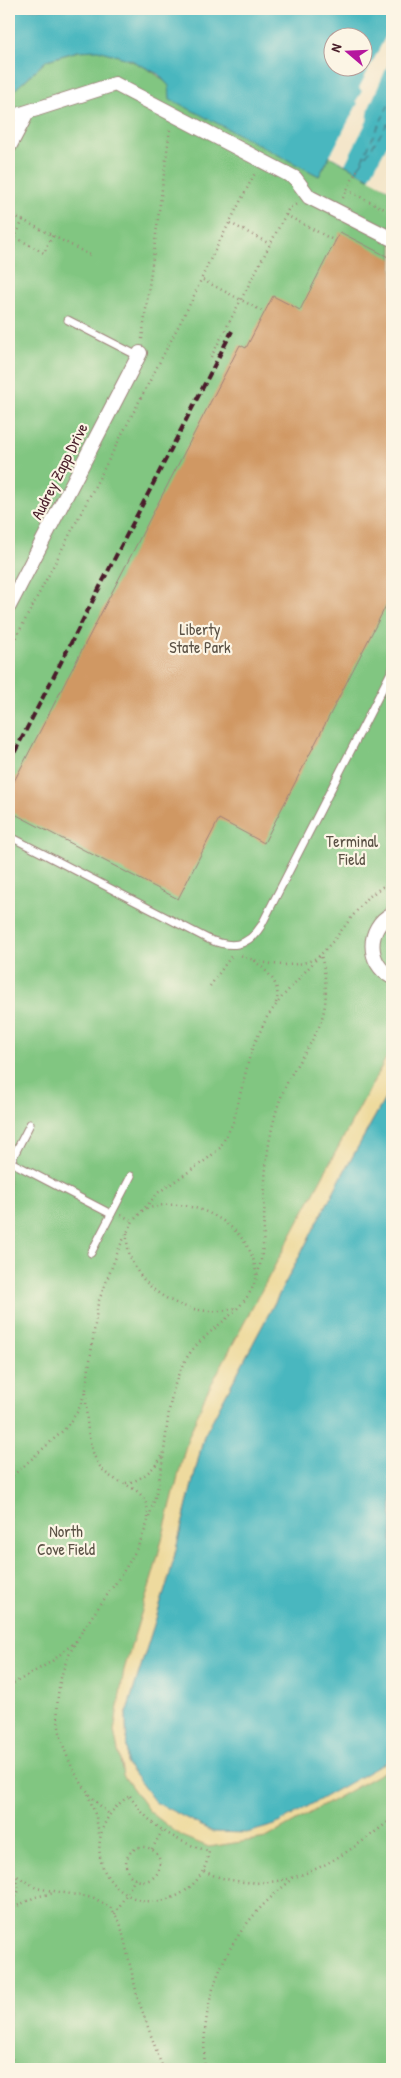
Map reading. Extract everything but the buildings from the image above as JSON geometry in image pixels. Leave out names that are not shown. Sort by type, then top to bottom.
[{"type":"street","points":[[9,147],[17,116],[115,84],[295,178],[309,197],[392,239]]},
{"type":"street","name":"Audrey Zapp Drive","points":[[9,606],[139,354]]},
{"type":"street","points":[[392,914],[385,918],[376,928],[372,949],[378,965],[392,977]]},
{"type":"lane","points":[[68,320],[139,354]]},
{"type":"lane","points":[[9,836],[208,939],[228,946],[243,944],[250,940],[261,926],[392,670]]},
{"type":"lane","points":[[30,1124],[9,1163],[111,1214]]},
{"type":"lane","points":[[91,1253],[131,1176]]},
{"type":"path","points":[[139,354],[172,114]]},
{"type":"path","points":[[9,651],[202,280],[208,264],[262,160]]},
{"type":"path","points":[[357,170],[347,190],[392,214]]},
{"type":"path","points":[[211,357],[289,208],[309,197]]},
{"type":"path","points":[[9,212],[90,255]]},
{"type":"path","points":[[286,215],[335,241]]},
{"type":"path","points":[[23,220],[15,238],[44,253],[53,235]]},
{"type":"path","points":[[230,223],[270,244]]},
{"type":"path","points":[[202,280],[264,312]]},
{"type":"path","points":[[274,1007],[321,955],[371,894],[382,887],[392,887]]},
{"type":"path","points":[[210,986],[234,951],[251,959],[271,963],[309,961],[321,955]]},
{"type":"path","points":[[108,1813],[85,1788],[72,1768],[63,1746],[58,1706],[65,1668],[69,1656],[81,1635],[131,1560],[146,1527],[158,1485],[172,1396],[181,1368],[195,1347],[239,1307],[257,1277],[264,1244],[267,1161],[277,1109],[288,1081],[316,1036],[324,1014],[327,990],[321,955]]},
{"type":"path","points":[[9,1480],[64,1430],[78,1411],[86,1389],[98,1303],[127,1232],[140,1212],[160,1192],[213,1154],[225,1141],[237,1111],[251,1051],[261,1027],[277,1001],[277,988],[269,974],[251,959]]},
{"type":"path","points":[[140,1212],[156,1206],[178,1204],[197,1209],[218,1218],[235,1231],[248,1248],[255,1263],[257,1277]]},
{"type":"path","points":[[127,1232],[127,1245],[132,1260],[142,1278],[156,1292],[175,1302],[196,1309],[219,1311],[239,1307]]},
{"type":"path","points":[[86,1389],[90,1431],[95,1456],[103,1470],[136,1490],[144,1500],[148,1511],[146,1527]]},
{"type":"path","points":[[124,1483],[135,1481],[153,1468],[164,1452]]},
{"type":"path","points":[[9,1686],[56,1659],[81,1635]]},
{"type":"path","points":[[85,1788],[96,1817],[104,1867],[113,1883],[126,1894],[152,1901],[171,1898],[193,1886],[204,1871],[209,1851],[186,1844],[162,1831],[143,1814],[130,1796],[108,1813],[100,1838]]},
{"type":"path","points":[[204,1871],[225,1879],[250,1882],[273,1883],[293,1879],[330,1862],[392,1819]]},
{"type":"path","points":[[152,1849],[162,1831]]},
{"type":"path","points":[[140,1847],[152,1849],[159,1859],[158,1872],[148,1880],[135,1879],[127,1871],[126,1865],[129,1853],[140,1847]]},
{"type":"path","points":[[10,1872],[36,1888],[94,1898],[103,1902],[115,1914],[122,1932],[138,1999],[164,2069]]},
{"type":"path","points":[[9,1909],[15,1902],[20,1890],[19,1883],[10,1872]]},
{"type":"path","points":[[115,1914],[135,1879]]},
{"type":"path","points":[[205,2069],[205,2017],[214,1984],[223,1963],[231,1946],[255,1913],[293,1879]]},
{"type":"path","points":[[9,1909],[35,1897],[63,1893]]},
{"type":"path","points":[[9,2055],[20,2069]]},
{"type":"green space","name":"Liberty State Park","points":[[98,49],[145,67],[169,86],[319,176],[330,156],[392,191],[392,1086],[344,1172],[204,1436],[170,1574],[126,1714],[383,1764],[392,1757],[392,2069],[9,2069],[9,95],[47,60],[78,51]]},
{"type":"sand","points":[[392,1047],[392,1086],[344,1172],[204,1436],[170,1574],[126,1714],[127,1765],[383,1764],[392,1757],[392,1767],[266,1838],[209,1847],[181,1836],[149,1811],[123,1775],[114,1731],[124,1670],[154,1571],[187,1441],[205,1396]]},
{"type":"water","points":[[9,9],[392,9],[392,191],[330,156],[319,176],[170,99],[169,86],[158,74],[131,60],[98,50],[78,51],[47,60],[9,95]]},
{"type":"water","points":[[392,1086],[392,1757],[383,1764],[275,1825],[247,1833],[213,1832],[155,1802],[127,1765],[126,1714],[170,1574],[204,1436],[344,1172]]},
{"type":"pier","points":[[392,24],[392,55],[369,108],[367,121],[345,164],[330,156],[358,103],[356,101],[362,91],[359,88],[364,78],[374,78],[374,59]]},
{"type":"pier","points":[[392,136],[392,191],[369,179]]},
{"type":"ferry route","points":[[357,170],[392,98]]},
{"type":"ferry route","points":[[360,165],[392,117]]},
{"type":"railway","points":[[9,763],[232,331]]},
{"type":"park label","name":"Terminal Field","points":[[352,850]]},
{"type":"park label","name":"North Cove Field","points":[[66,1540]]}]
